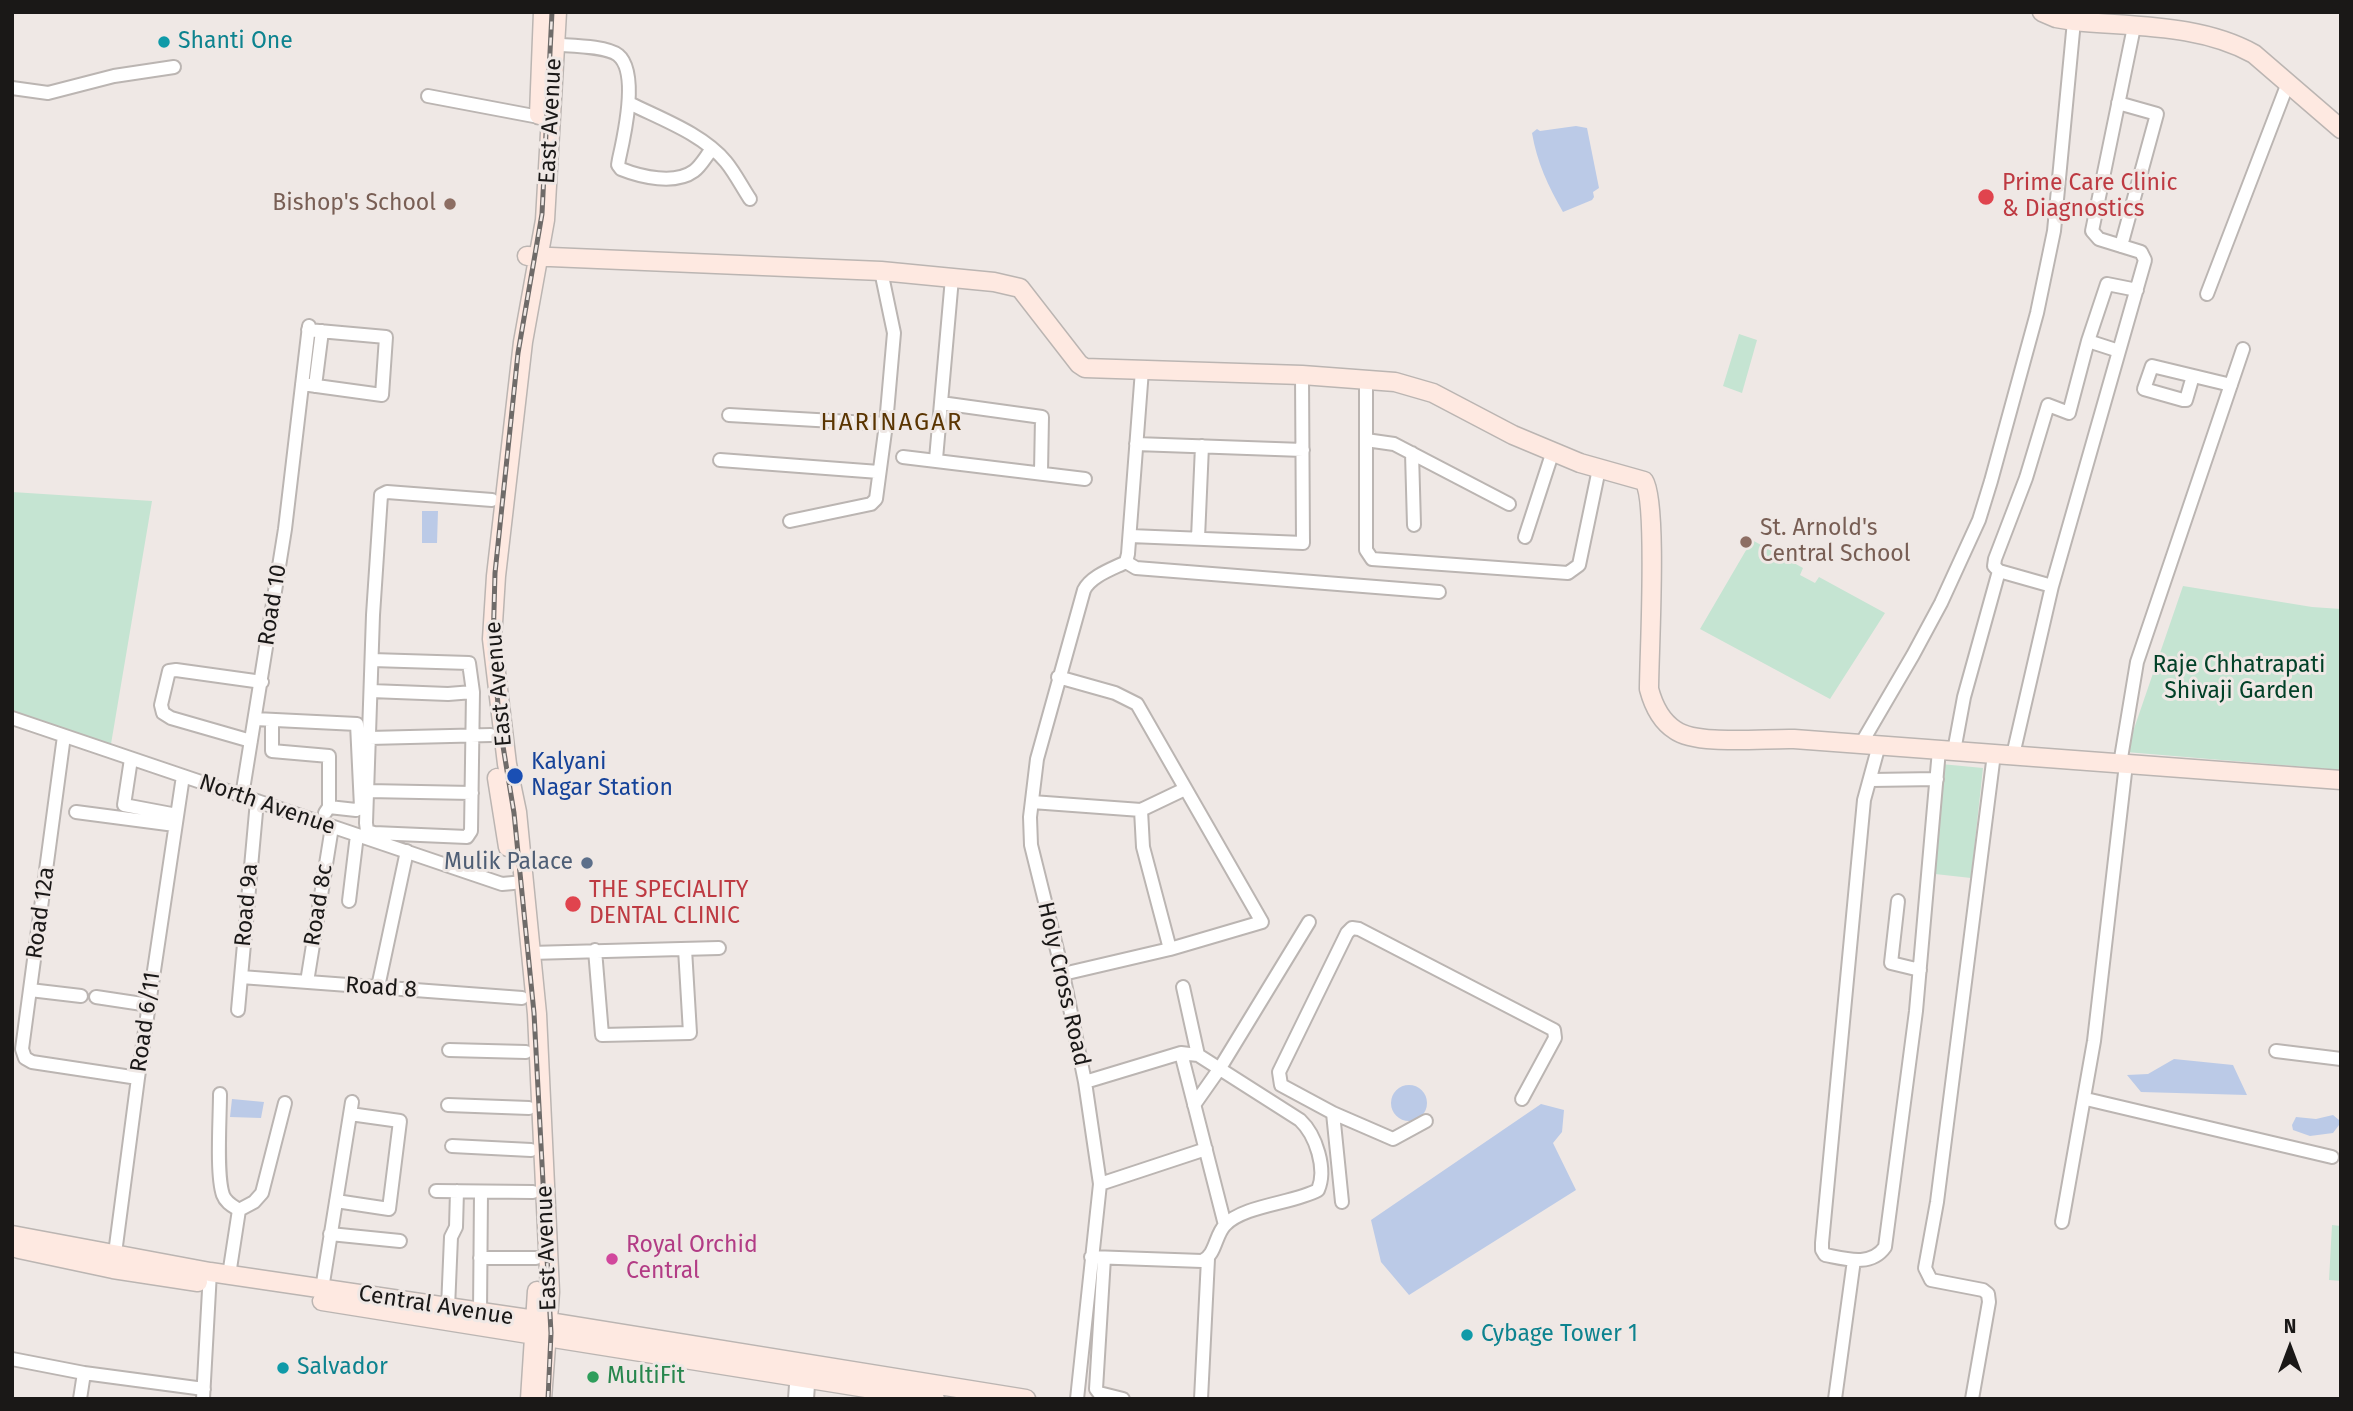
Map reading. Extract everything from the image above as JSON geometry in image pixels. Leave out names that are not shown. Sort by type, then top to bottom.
[{"type":"street","name":"East Avenue","points":[[542,1399],[542,1329],[522,998],[517,812],[497,735],[480,639],[492,500],[511,340],[545,220],[549,44],[544,12]]},
{"type":"street","name":"East Avenue","points":[[497,735],[492,613],[533,256],[539,117],[549,44],[557,12]]},
{"type":"street","points":[[2042,12],[2056,19],[2074,22],[2198,33],[2220,38],[2254,54],[2341,129]]},
{"type":"street","points":[[1999,571],[1964,697],[1937,779],[1920,970],[1885,1247],[1880,1255],[1872,1259],[1854,1260],[1825,1255],[1822,1243],[1864,800],[1871,780],[1870,745],[1941,603],[1974,530],[1991,481],[2036,313],[2054,231],[2074,22]]},
{"type":"street","points":[[2013,755],[2052,586],[2144,264],[2141,252],[2099,239],[2092,231],[2134,27]]},
{"type":"street","points":[[549,44],[606,50],[617,54],[626,70],[629,103],[618,165],[621,169],[656,178],[678,178],[694,171],[712,149]]},
{"type":"street","points":[[12,88],[48,93],[114,76],[174,66]]},
{"type":"street","points":[[2207,294],[2288,83]]},
{"type":"street","points":[[428,96],[539,117]]},
{"type":"street","points":[[629,103],[683,130],[712,149],[726,162],[750,199]]},
{"type":"street","points":[[2118,103],[2157,114],[2121,246]]},
{"type":"street","points":[[533,256],[833,268],[994,282],[1020,288],[1085,368],[1302,375],[1395,382],[1433,393],[1513,435],[1553,452],[1600,469],[1637,477],[1648,486],[1651,536],[1649,689],[1656,708],[1666,722],[1688,736],[1794,739],[2341,780]]},
{"type":"street","points":[[790,521],[874,502],[887,424],[894,333],[881,271]]},
{"type":"street","points":[[936,459],[952,278]]},
{"type":"street","points":[[2052,586],[1999,571],[1994,566],[1995,559],[2026,478],[2048,405],[2069,413],[2088,341],[2108,284],[2137,290]]},
{"type":"street","name":"Road 10","points":[[242,796],[285,529],[299,414],[309,385],[313,329],[386,337],[382,395],[309,385]]},
{"type":"street","points":[[2088,341],[2119,351]]},
{"type":"street","points":[[2062,1222],[2085,1099],[2104,972],[2123,764],[2137,662],[2243,349]]},
{"type":"street","points":[[1142,370],[1126,562],[1136,568],[1439,592]]},
{"type":"street","points":[[1130,536],[1303,543],[1302,375]]},
{"type":"street","points":[[2193,376],[2231,385]]},
{"type":"street","points":[[1366,379],[1366,550],[1372,559],[1568,573],[1579,565],[1600,469]]},
{"type":"street","points":[[941,403],[1042,417],[1041,472]]},
{"type":"street","points":[[729,415],[887,424]]},
{"type":"street","points":[[1366,440],[1386,441],[1509,504]]},
{"type":"street","points":[[1136,444],[1303,450]]},
{"type":"street","points":[[1198,538],[1202,446]]},
{"type":"street","points":[[1525,537],[1553,452]]},
{"type":"street","points":[[1412,453],[1414,525]]},
{"type":"street","points":[[903,457],[1085,479]]},
{"type":"street","points":[[720,460],[878,471]]},
{"type":"street","points":[[372,660],[469,663],[473,738],[471,831],[467,837],[461,839],[367,831],[372,660],[381,495],[387,492],[492,500]]},
{"type":"street","name":"Holy Cross Road","points":[[1077,1399],[1097,1257],[1100,1184],[1085,1082],[1063,974],[1031,845],[1032,802],[1037,759],[1084,590],[1094,579],[1126,562]]},
{"type":"street","points":[[251,741],[171,718],[163,713],[161,705],[169,671],[261,682]]},
{"type":"street","points":[[1058,677],[1115,693],[1136,704],[1262,922],[1170,949],[1063,974]]},
{"type":"street","points":[[371,691],[448,694],[472,692]]},
{"type":"street","name":"North Avenue","points":[[12,718],[502,884],[518,883]]},
{"type":"street","points":[[255,719],[356,724],[361,807],[356,810],[328,807],[329,756],[272,751],[272,720]]},
{"type":"street","points":[[369,738],[473,738],[497,735]]},
{"type":"street","name":"Road 12a","points":[[64,736],[22,1049],[25,1058],[32,1062],[138,1078]]},
{"type":"street","points":[[1972,1399],[1989,1302],[1988,1294],[1983,1290],[1931,1280],[1925,1268],[1937,1202],[1994,754]]},
{"type":"street","points":[[131,758],[124,805],[176,820]]},
{"type":"street","name":"Road 6/11","points":[[114,1262],[138,1078],[183,776]]},
{"type":"street","points":[[1871,780],[1937,779]]},
{"type":"street","points":[[1032,802],[1141,810],[1185,789]]},
{"type":"street","points":[[368,790],[472,793]]},
{"type":"street","name":"Road 9a","points":[[238,1010],[257,801]]},
{"type":"street","name":"Road 8c","points":[[307,982],[328,807]]},
{"type":"street","points":[[1141,810],[1143,847],[1170,949]]},
{"type":"street","points":[[76,812],[176,820]]},
{"type":"street","points":[[349,901],[358,835]]},
{"type":"street","points":[[378,987],[407,851]]},
{"type":"street","name":"East Avenue","points":[[518,883],[537,1014],[549,1279],[530,1399]]},
{"type":"street","points":[[1898,901],[1891,963],[1920,970]]},
{"type":"street","points":[[1194,1105],[1220,1068],[1308,922]]},
{"type":"street","points":[[1426,1121],[1393,1139],[1333,1113],[1281,1085],[1279,1072],[1347,933],[1352,928],[1359,929],[1554,1030],[1555,1038],[1522,1099]]},
{"type":"street","points":[[530,953],[719,948]]},
{"type":"street","points":[[595,950],[602,1035],[690,1033],[685,949]]},
{"type":"street","name":"Road 8","points":[[240,977],[522,998]]},
{"type":"street","points":[[1183,987],[1198,1055]]},
{"type":"street","points":[[30,990],[81,996]]},
{"type":"street","points":[[96,997],[149,1005]]},
{"type":"street","points":[[449,1050],[526,1052]]},
{"type":"street","points":[[2276,1051],[2341,1059]]},
{"type":"street","points":[[1181,1053],[1225,1225]]},
{"type":"street","points":[[1085,1082],[1181,1053],[1198,1055],[1307,1126],[1313,1135],[1322,1176],[1318,1190],[1252,1212],[1225,1225],[1208,1259],[1201,1399]]},
{"type":"street","points":[[220,1094],[223,1196],[239,1210]]},
{"type":"street","points":[[2085,1099],[2332,1157]]},
{"type":"street","points":[[239,1210],[254,1202],[262,1193],[285,1103]]},
{"type":"street","points":[[447,1105],[529,1108]]},
{"type":"street","points":[[322,1289],[330,1234],[351,1108],[400,1121],[388,1209],[336,1201]]},
{"type":"street","points":[[1333,1113],[1342,1202]]},
{"type":"street","points":[[452,1146],[531,1150]]},
{"type":"street","points":[[1100,1184],[1206,1149]]},
{"type":"street","points":[[436,1191],[533,1192]]},
{"type":"street","points":[[448,1308],[451,1237],[456,1227],[457,1191]]},
{"type":"street","points":[[480,1313],[481,1192]]},
{"type":"street","points":[[229,1275],[239,1210]]},
{"type":"street","points":[[330,1234],[400,1241]]},
{"type":"street","name":"Central Avenue","points":[[12,1235],[114,1262]]},
{"type":"street","name":"Central Avenue","points":[[12,1247],[803,1371],[1026,1399]]},
{"type":"street","points":[[1123,1399],[1099,1393],[1096,1389],[1097,1257],[1202,1261],[1208,1259]]},
{"type":"street","points":[[481,1258],[536,1258]]},
{"type":"street","points":[[1835,1399],[1854,1260]]},
{"type":"street","name":"Central Avenue","points":[[209,1278],[229,1275],[448,1308],[542,1329]]},
{"type":"street","points":[[12,1359],[204,1394],[209,1278]]},
{"type":"street","points":[[794,1399],[803,1371]]},
{"type":"street","points":[[803,1371],[807,1399]]},
{"type":"street","name":"Central Avenue","points":[[803,1371],[935,1399]]},
{"type":"street","points":[[80,1399],[84,1373]]},
{"type":"green space","points":[[1739,334],[1757,340],[1742,393],[1723,386]]},
{"type":"green space","points":[[12,492],[152,501],[111,744],[12,712]]},
{"type":"green space","points":[[1752,540],[1803,568],[1800,575],[1815,583],[1819,577],[1885,613],[1830,699],[1700,629]]},
{"type":"green space","name":"Raje Chhatrapati Shivaji Garden","points":[[2183,586],[2312,607],[2341,609],[2341,770],[2126,752]]},
{"type":"green space","points":[[1941,764],[1983,768],[1971,878],[1935,874]]},
{"type":"green space","points":[[2332,1225],[2341,1226],[2341,1281],[2329,1280]]},
{"type":"water","points":[[1576,126],[1587,128],[1599,188],[1593,192],[1592,200],[1563,212],[1544,174],[1532,133],[1537,129],[1540,131]]},
{"type":"water","points":[[422,511],[438,511],[437,543],[422,543]]},
{"type":"water","points":[[2174,1059],[2233,1065],[2247,1095],[2141,1092],[2127,1075],[2148,1074]]},
{"type":"water","points":[[1409,1085],[1422,1090],[1427,1103],[1422,1116],[1409,1121],[1396,1116],[1391,1103],[1396,1090]]},
{"type":"water","points":[[232,1099],[264,1102],[261,1118],[230,1117]]},
{"type":"water","points":[[1541,1104],[1564,1110],[1562,1132],[1553,1143],[1576,1190],[1409,1295],[1381,1262],[1371,1220]]},
{"type":"water","points":[[2333,1115],[2339,1120],[2339,1125],[2333,1133],[2310,1136],[2293,1130],[2296,1117],[2316,1119]]},
{"type":"railway","points":[[548,1399],[551,1333],[534,1013],[514,813],[500,728],[493,647],[495,573],[518,353],[542,214],[552,12]]},
{"type":"place","name":"Shanti One","points":[[164,42]]},
{"type":"place","name":"Prime Care Clinic & Diagnostics","points":[[1986,197]]},
{"type":"place","name":"Bishop's School","points":[[450,204]]},
{"type":"place","name":"St. Arnold's Central School","points":[[1746,542]]},
{"type":"place","name":"Kalyani Nagar Station","points":[[515,776]]},
{"type":"place","name":"Mulik Palace","points":[[587,863]]},
{"type":"place","name":"THE SPECIALITY DENTAL CLINIC","points":[[573,904]]},
{"type":"place","name":"Royal Orchid Central","points":[[612,1259]]},
{"type":"place","name":"Cybage Tower 1","points":[[1467,1335]]},
{"type":"place","name":"Salvador","points":[[283,1368]]},
{"type":"place","name":"MultiFit","points":[[593,1377]]},
{"type":"district","name":"HARINAGAR","points":[[892,423]]}]
